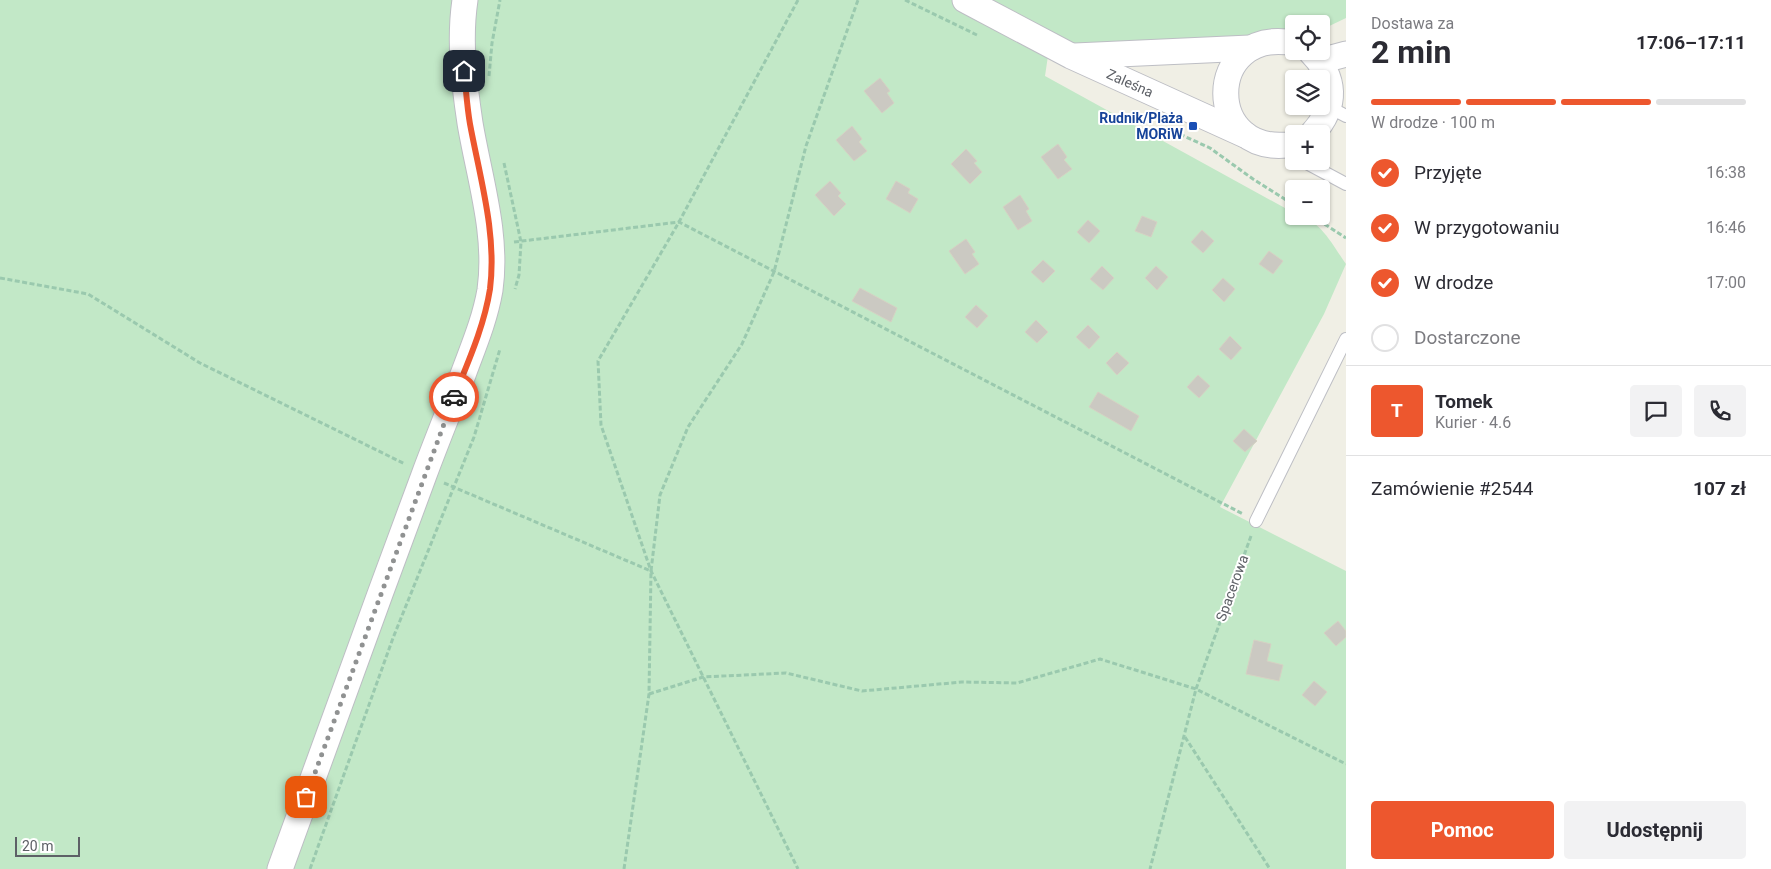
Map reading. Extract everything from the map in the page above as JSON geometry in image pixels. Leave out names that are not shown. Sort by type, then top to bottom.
[{"type":"street","points":[[280,869],[424,474],[482,325],[490,290],[491,242],[481,175],[470,123],[464,71],[462,21],[465,0]]},
{"type":"street","name":"Zaleśna","points":[[965,0],[1071,56],[1259,143],[1285,148]]},
{"type":"street","name":"Zaleśna","points":[[1071,56],[1250,48],[1265,42],[1285,41]]},
{"type":"street","name":"Zaleśna","points":[[1245,135],[1233,122],[1227,107],[1225,90],[1229,73],[1233,66],[1250,48]]},
{"type":"street","points":[[1330,55],[1346,54]]},
{"type":"street","points":[[1318,60],[1326,72],[1335,106]]},
{"type":"street","points":[[1321,125],[1335,106],[1346,72]]},
{"type":"lane","points":[[1320,170],[1346,184]]},
{"type":"lane","points":[[1256,521],[1346,339]]},
{"type":"path","points":[[798,0],[679,222],[598,361],[602,425],[651,571],[798,869]]},
{"type":"path","points":[[624,869],[649,694],[651,571],[660,495],[688,427],[742,344],[774,272],[806,146],[858,0]]},
{"type":"path","points":[[491,242],[521,242],[679,222],[1256,521]]},
{"type":"path","points":[[1326,225],[1346,238]]},
{"type":"path","points":[[0,278],[88,294],[200,363],[424,474],[651,571]]},
{"type":"path","name":"Spacerowa","points":[[1150,869],[1196,689],[1256,521]]},
{"type":"path","points":[[649,694],[704,677],[786,673],[862,691],[962,682],[1017,684],[1100,659],[1196,689],[1346,764]]},
{"type":"path","points":[[1184,736],[1270,869]]},
{"type":"green space","points":[[0,0],[1346,0],[1346,18],[1330,26],[1330,15],[1285,15],[1285,35],[1049,49],[1045,76],[1285,208],[1285,225],[1317,225],[1346,264],[1324,314],[1220,507],[1346,571],[1346,869],[0,869]]},
{"type":"building","points":[[880,78],[890,91],[887,93],[894,103],[882,113],[864,91]]},
{"type":"building","points":[[852,126],[862,139],[859,142],[867,151],[854,161],[836,140]]},
{"type":"building","points":[[1058,144],[1067,157],[1064,160],[1072,169],[1058,179],[1041,157]]},
{"type":"building","points":[[966,149],[977,161],[974,163],[982,172],[970,184],[951,164]]},
{"type":"building","points":[[830,181],[841,193],[838,196],[846,204],[834,216],[815,195]]},
{"type":"building","points":[[896,181],[910,189],[908,193],[918,199],[910,213],[886,199]]},
{"type":"building","points":[[1020,195],[1029,209],[1026,211],[1032,221],[1018,230],[1003,207]]},
{"type":"building","points":[[1142,216],[1157,222],[1151,237],[1135,231]]},
{"type":"building","points":[[1088,220],[1100,231],[1089,243],[1077,232]]},
{"type":"building","points":[[1202,230],[1214,241],[1203,253],[1191,242]]},
{"type":"building","points":[[966,239],[975,252],[972,254],[979,264],[965,274],[949,251]]},
{"type":"building","points":[[1269,251],[1283,261],[1273,274],[1259,264]]},
{"type":"building","points":[[1043,260],[1055,271],[1043,283],[1031,272]]},
{"type":"building","points":[[1102,266],[1114,278],[1103,290],[1090,279]]},
{"type":"building","points":[[1156,266],[1168,277],[1157,290],[1145,278]]},
{"type":"building","points":[[1223,278],[1235,289],[1224,302],[1212,290]]},
{"type":"building","points":[[860,288],[897,308],[891,322],[852,301]]},
{"type":"building","points":[[976,305],[988,316],[977,328],[965,317]]},
{"type":"building","points":[[1036,320],[1048,332],[1037,343],[1025,332]]},
{"type":"building","points":[[1088,325],[1100,337],[1089,349],[1076,337]]},
{"type":"building","points":[[1230,336],[1242,348],[1231,360],[1219,349]]},
{"type":"building","points":[[1117,352],[1129,363],[1117,375],[1106,363]]},
{"type":"building","points":[[1198,375],[1210,386],[1199,398],[1187,387]]},
{"type":"building","points":[[1098,392],[1139,416],[1131,431],[1089,407]]},
{"type":"building","points":[[1244,429],[1257,441],[1245,452],[1233,441]]},
{"type":"building","points":[[1338,621],[1346,631],[1346,637],[1336,646],[1324,633]]},
{"type":"building","points":[[1254,640],[1271,644],[1267,661],[1283,665],[1279,681],[1246,674]]},
{"type":"building","points":[[1314,681],[1327,692],[1315,706],[1302,695]]},
{"type":"way so far","points":[[306,797],[454,397]]},
{"type":"place","name":"Rudnik/Plaża MORiW","points":[[1193,126]]},
{"type":"route","points":[[454,397],[482,325],[490,290],[492,260],[481,175],[470,123],[464,71]]}]
